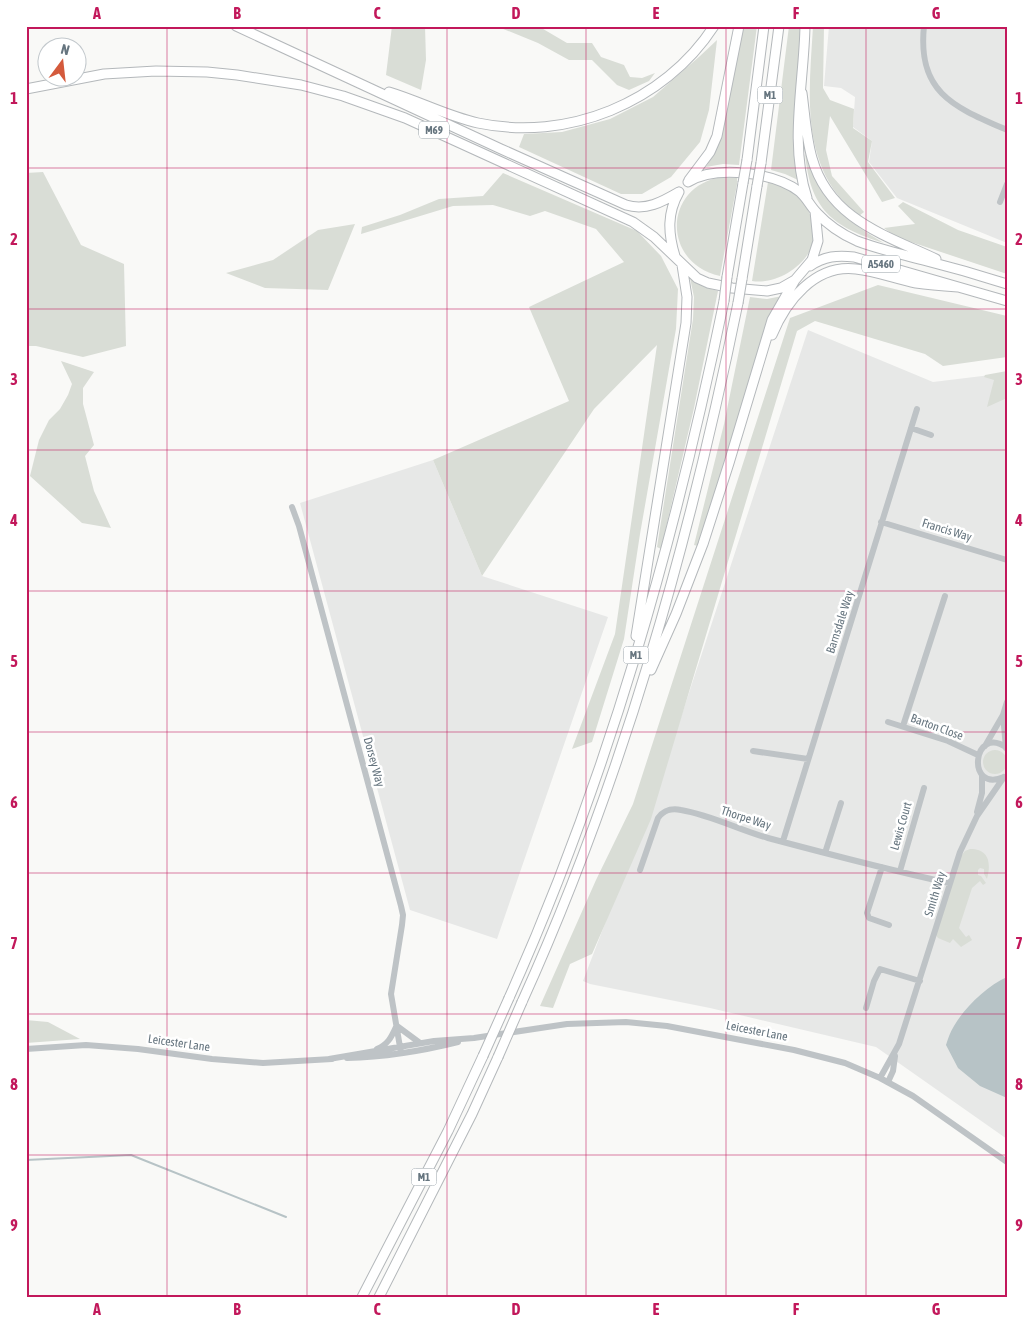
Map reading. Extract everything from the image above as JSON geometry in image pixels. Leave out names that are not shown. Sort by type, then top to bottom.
[{"type":"highway","name":"M69","points":[[236,26],[626,205],[642,207],[655,205],[679,192]]},
{"type":"highway","name":"M69","points":[[362,84],[401,96],[444,113],[480,123],[502,127],[527,128],[556,126],[611,111],[645,94],[692,54],[714,26]]},
{"type":"highway","points":[[739,26],[717,136],[710,152],[679,192],[671,209],[669,223],[672,245],[682,266],[692,275],[708,283],[750,291],[775,290],[795,280]]},
{"type":"highway","name":"M1","points":[[362,1297],[448,1131],[509,998],[569,852],[644,631],[680,500],[724,301],[743,183],[764,26]]},
{"type":"highway","name":"M1","points":[[379,1297],[472,1114],[522,1002],[582,857],[634,708],[691,515],[716,409],[742,279],[761,163],[779,26]]},
{"type":"highway","points":[[634,708],[676,614],[703,544],[772,320],[795,280],[812,260],[817,247],[819,234],[815,211],[807,198],[800,176],[798,148],[798,120],[802,93],[805,26]]},
{"type":"highway","name":"M69","points":[[26,88],[104,74],[173,71],[207,72],[253,77],[320,90],[374,106],[420,124],[632,222],[648,232],[676,256]]},
{"type":"highway","points":[[802,93],[812,159],[823,183],[835,201],[855,219],[874,231],[956,269]]},
{"type":"highway","points":[[688,182],[699,176],[714,173],[747,174],[783,182],[807,198]]},
{"type":"highway","name":"A5460","points":[[815,211],[832,228],[876,248],[1007,284]]},
{"type":"highway","name":"A5460","points":[[805,269],[829,257],[854,257],[1007,301]]},
{"type":"highway","points":[[617,712],[638,628],[686,323],[687,297],[682,266]]},
{"type":"highway","points":[[757,372],[776,325],[786,308],[804,287],[823,274],[840,269],[858,269],[914,282],[958,286]]},
{"type":"street","points":[[924,26],[924,58],[931,78],[937,87],[949,101],[963,111],[1007,130]]},
{"type":"street","points":[[1000,202],[1006,186]]},
{"type":"street","name":"Barnsdale Way","points":[[782,841],[917,409]]},
{"type":"street","points":[[911,428],[931,435]]},
{"type":"street","name":"Dorsey Way","points":[[292,507],[299,526],[401,906],[402,925],[391,986],[401,1050]]},
{"type":"street","name":"Francis Way","points":[[881,522],[1007,560]]},
{"type":"street","points":[[903,726],[945,596]]},
{"type":"street","points":[[978,755],[1003,715],[1007,702]]},
{"type":"street","points":[[985,746],[994,744],[1007,748],[1003,715]]},
{"type":"street","name":"Barton Close","points":[[888,722],[953,743],[978,755]]},
{"type":"street","points":[[753,751],[808,759]]},
{"type":"street","name":"Smith Way","points":[[977,816],[982,793],[982,775],[978,767],[978,755]]},
{"type":"street","points":[[982,775],[992,779],[1005,776]]},
{"type":"street","name":"Smith Way","points":[[896,1052],[960,852],[977,816],[1005,776]]},
{"type":"street","name":"Lewis Court","points":[[900,871],[924,788]]},
{"type":"street","points":[[825,853],[841,803]]},
{"type":"street","name":"Thorpe Way","points":[[640,870],[658,818],[664,811],[682,810],[825,853],[950,883]]},
{"type":"street","points":[[882,867],[866,913],[869,918],[889,925]]},
{"type":"street","points":[[866,1008],[874,981],[880,969],[920,981]]},
{"type":"street","name":"Leicester Lane","points":[[26,1049],[86,1045],[138,1049],[212,1060],[263,1063],[374,1058],[420,1043],[474,1038],[567,1024],[626,1022],[655,1024],[736,1038],[845,1063],[880,1078],[912,1096],[1007,1162]]},
{"type":"street","points":[[373,1050],[384,1046],[390,1041],[397,1026],[420,1043]]},
{"type":"street","name":"Leicester Lane","points":[[329,1059],[373,1050],[436,1048],[474,1038]]},
{"type":"street","points":[[880,1078],[896,1052]]},
{"type":"street","points":[[888,1082],[893,1070],[896,1052]]},
{"type":"shaded area","points":[[392,26],[425,26],[426,60],[421,90],[386,75]]},
{"type":"shaded area","points":[[496,26],[538,26],[567,43],[592,43],[601,57],[624,65],[630,77],[642,78],[655,73],[649,81],[629,90],[617,85],[592,60],[569,60],[538,43]]},
{"type":"shaded area","points":[[742,26],[757,26],[739,165],[723,164],[706,167],[715,152],[722,133]]},
{"type":"shaded area","points":[[789,26],[801,26],[795,157],[798,180],[771,170]]},
{"type":"shaded area","points":[[813,26],[824,26],[823,88],[830,100],[854,109],[853,128],[872,141],[868,162],[895,198],[882,202],[830,116],[826,150],[832,176],[864,212],[859,216],[837,194],[826,176],[818,156],[810,113],[810,69]]},
{"type":"shaded area","points":[[829,26],[1007,26],[1007,243],[897,198],[869,162],[872,141],[853,127],[855,97],[841,88],[824,86]]},
{"type":"shaded area","points":[[717,40],[709,110],[700,142],[671,177],[642,194],[621,194],[519,147],[524,134],[562,132],[610,119],[653,97]]},
{"type":"shaded area","points":[[805,153],[819,184],[835,207],[856,225],[884,243],[850,230],[827,213],[818,202],[812,188]]},
{"type":"shaded area","points":[[43,172],[81,245],[124,264],[126,346],[83,357],[36,346],[26,346],[26,173]]},
{"type":"shaded area","points":[[503,173],[637,231],[661,256],[678,289],[676,329],[640,534],[624,639],[592,742],[572,749],[615,634],[657,345],[594,409],[482,576],[433,460],[569,401],[529,307],[624,262],[596,229],[545,211],[530,216],[493,205],[453,206],[361,234],[362,227],[400,215],[439,199],[483,196]]},
{"type":"shaded area","points":[[723,177],[737,178],[737,184],[720,276],[701,268],[687,256],[679,241],[677,225],[680,208],[689,194],[703,183]]},
{"type":"shaded area","points":[[768,182],[785,187],[799,197],[811,219],[813,243],[804,260],[797,267],[780,277],[761,282],[752,281]]},
{"type":"shaded area","points":[[903,202],[958,230],[1007,247],[1007,274],[896,237],[884,228],[915,224],[898,206]]},
{"type":"shaded area","points":[[355,224],[328,290],[265,288],[226,273],[273,260],[318,230]]},
{"type":"shaded area","points":[[690,278],[704,287],[718,291],[694,408],[661,549],[657,547],[693,319],[694,297]]},
{"type":"shaded area","points":[[878,285],[1007,316],[1007,357],[943,366],[925,354],[815,321],[797,331],[651,819],[592,954],[570,964],[553,1008],[540,1006],[596,880],[633,804],[790,318]]},
{"type":"shaded area","points":[[782,296],[728,452],[698,546],[694,545],[724,424],[750,297],[767,299]]},
{"type":"shaded area","points":[[808,330],[933,382],[1007,373],[1007,1139],[876,1047],[710,1008],[583,981],[663,772]]},
{"type":"shaded area","points":[[61,361],[94,372],[83,388],[83,404],[94,445],[85,456],[94,491],[111,528],[82,523],[30,476],[39,440],[49,420],[60,409],[72,384]]},
{"type":"shaded area","points":[[1007,371],[1007,398],[987,407],[994,380],[984,377],[985,375]]},
{"type":"shaded area","points":[[433,460],[482,576],[608,617],[497,939],[410,910],[300,503]]},
{"type":"shaded area","points":[[995,750],[1004,753],[1007,762],[1004,771],[995,774],[986,771],[983,762],[986,753]]},
{"type":"shaded area","points":[[970,849],[982,852],[988,858],[989,868],[987,879],[984,869],[980,868],[978,870],[978,875],[986,883],[983,885],[980,881],[972,888],[959,928],[966,937],[969,935],[972,940],[961,947],[953,939],[950,943],[938,938],[936,935],[961,856]]},
{"type":"shaded area","points":[[1007,977],[1007,1098],[980,1086],[958,1068],[946,1045],[953,1028],[970,1005],[984,991]]},
{"type":"shaded area","points":[[26,1020],[48,1022],[80,1039],[26,1043]]},
{"type":"waterway","points":[[26,1160],[131,1155],[286,1217]]}]
